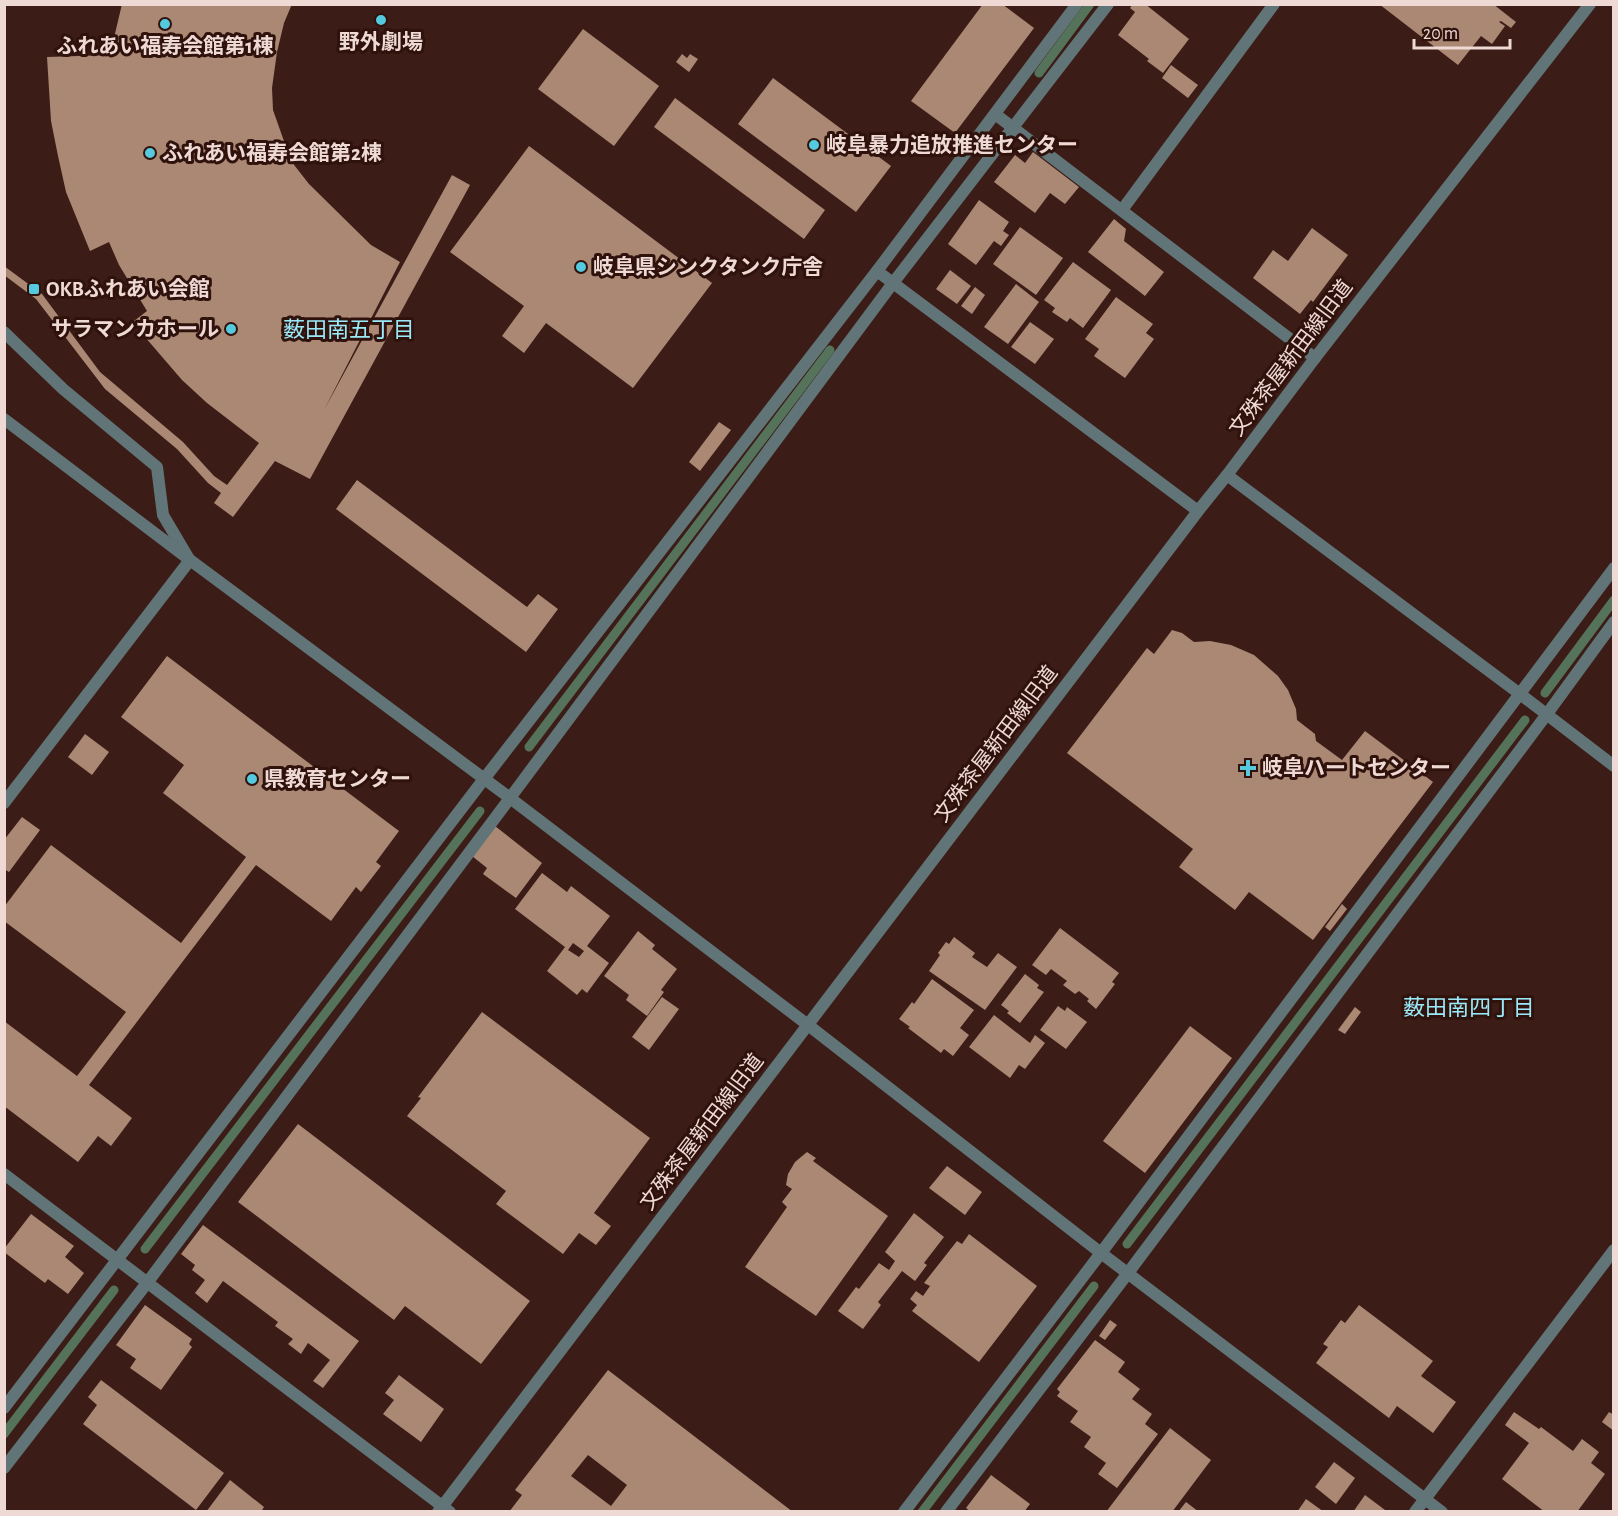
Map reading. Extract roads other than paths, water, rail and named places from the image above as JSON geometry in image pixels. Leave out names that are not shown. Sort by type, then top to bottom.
[{"type":"street","points":[[4,1408],[484,779],[877,271],[1077,4]]},
{"type":"street","points":[[4,1468],[147,1283],[893,283],[1108,4]]},
{"type":"street","points":[[1122,210],[1274,4]]},
{"type":"street","name":"文殊茶屋新田線旧道","points":[[444,1510],[1198,511],[1590,4]]},
{"type":"street","points":[[995,114],[1315,358]]},
{"type":"street","points":[[877,271],[1198,511]]},
{"type":"street","points":[[4,332],[63,389],[157,467],[163,515],[190,560]]},
{"type":"street","points":[[4,419],[510,798],[1442,1512]]},
{"type":"street","points":[[1227,474],[1614,766]]},
{"type":"street","points":[[4,803],[190,560]]},
{"type":"street","points":[[904,1512],[1614,568]]},
{"type":"street","points":[[946,1512],[1128,1273],[1614,622]]},
{"type":"street","points":[[4,1174],[444,1510]]},
{"type":"street","points":[[1415,1512],[1614,1250]]},
{"type":"waterway","points":[[1039,73],[1090,4]]},
{"type":"waterway","points":[[529,747],[830,350]]},
{"type":"waterway","points":[[1545,693],[1614,600]]},
{"type":"waterway","points":[[1127,1244],[1525,720]]},
{"type":"waterway","points":[[145,1249],[480,811]]},
{"type":"waterway","points":[[922,1512],[1094,1286]]},
{"type":"waterway","points":[[4,1434],[114,1290]]},
{"type":"place","name":"野外劇場","points":[[381,20]]},
{"type":"place","name":"ふれあい福寿会館第1棟","points":[[165,24]]},
{"type":"place","name":"岐阜暴力追放推進センター","points":[[814,145]]},
{"type":"place","name":"ふれあい福寿会館第2棟","points":[[150,153]]},
{"type":"place","name":"岐阜県シンクタンク庁舎","points":[[581,267]]},
{"type":"place","name":"OKBふれあい会館","points":[[34,289]]},
{"type":"place","name":"サラマンカホール","points":[[231,329]]},
{"type":"place","name":"岐阜ハートセンター","points":[[1248,768]]},
{"type":"place","name":"県教育センター","points":[[252,779]]},
{"type":"district","name":"薮田南五丁目","points":[[349,330]]},
{"type":"district","name":"薮田南四丁目","points":[[1469,1008]]}]
